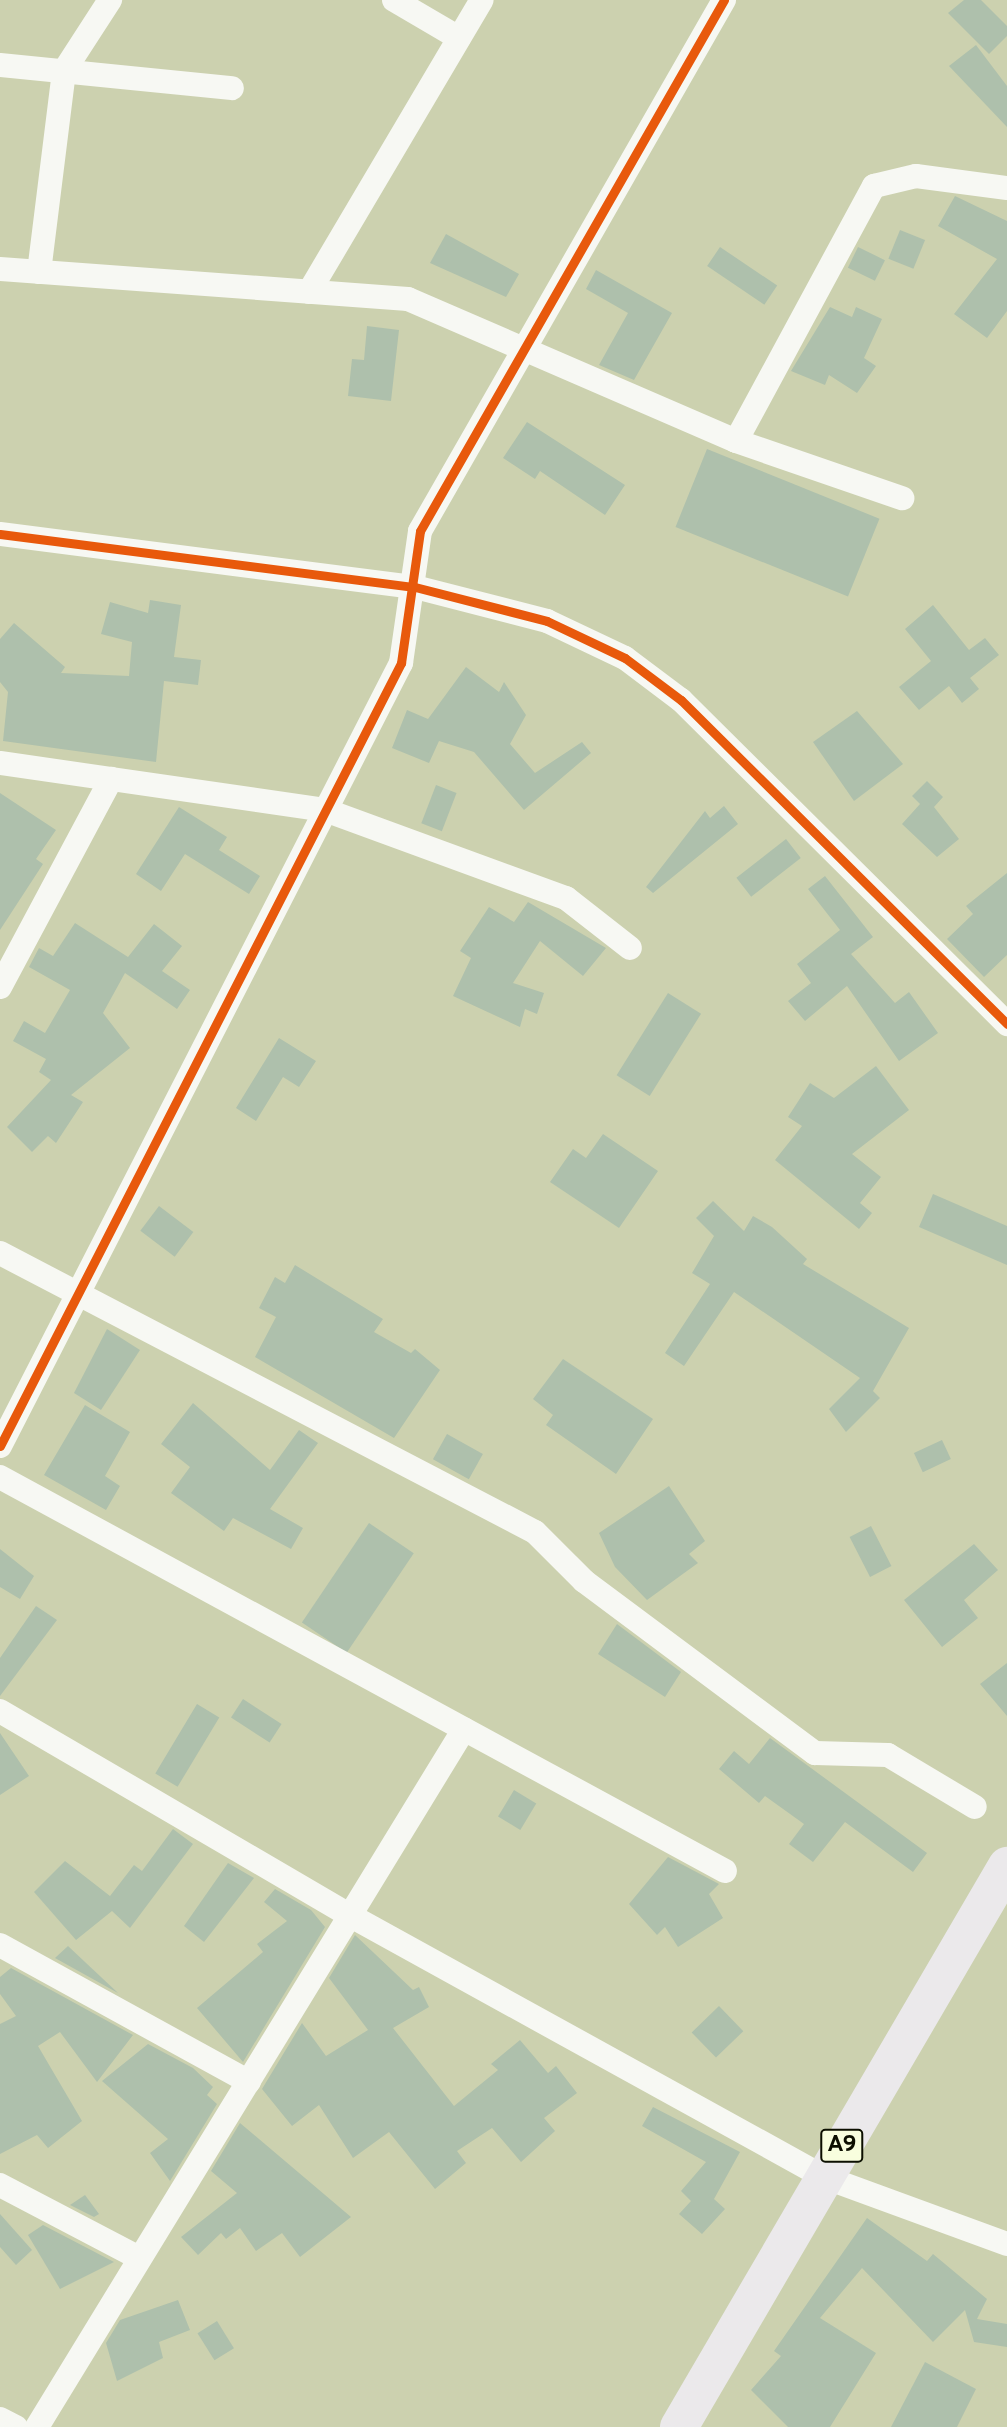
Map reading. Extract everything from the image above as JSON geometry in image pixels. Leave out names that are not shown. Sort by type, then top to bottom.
[{"type":"main road","name":"A9","points":[[679,2427],[1007,1866]]},
{"type":"street","points":[[39,272],[64,71],[110,0]]},
{"type":"street","points":[[394,0],[460,38]]},
{"type":"street","points":[[309,292],[482,0]]},
{"type":"street","points":[[0,1446],[401,663],[415,587],[420,531],[520,348],[723,0]]},
{"type":"street","points":[[0,65],[232,88]]},
{"type":"street","points":[[736,441],[874,186],[916,176],[1007,188]]},
{"type":"street","points":[[0,269],[408,299],[736,441],[902,498]]},
{"type":"street","points":[[0,534],[415,587],[547,621],[625,658],[681,700],[1007,1024]]},
{"type":"street","points":[[0,763],[325,810],[566,898],[630,948]]},
{"type":"street","points":[[0,987],[111,779]]},
{"type":"street","points":[[0,1253],[535,1532],[584,1581],[815,1753],[888,1755],[975,1807]]},
{"type":"street","points":[[0,1477],[726,1871]]},
{"type":"street","points":[[0,1711],[351,1916],[824,2177],[1007,2244]]},
{"type":"street","points":[[37,2427],[464,1729]]},
{"type":"street","points":[[0,1945],[249,2082]]},
{"type":"street","points":[[0,2185],[139,2258]]},
{"type":"street","points":[[0,2419],[16,2427]]},
{"type":"building","points":[[964,0],[981,0],[1007,26],[1007,36],[989,54],[948,13]]},
{"type":"building","points":[[976,45],[1007,86],[1007,127],[949,66]]},
{"type":"building","points":[[955,196],[1007,221],[1007,311],[987,338],[954,314],[997,259],[938,226]]},
{"type":"building","points":[[900,230],[925,240],[913,269],[888,259]]},
{"type":"building","points":[[446,234],[519,274],[506,297],[430,263]]},
{"type":"building","points":[[720,247],[777,286],[764,305],[707,266]]},
{"type":"building","points":[[858,247],[885,260],[875,281],[848,268]]},
{"type":"building","points":[[596,270],[672,313],[634,380],[599,365],[628,313],[586,289]]},
{"type":"building","points":[[830,307],[852,317],[856,307],[882,319],[864,358],[876,366],[857,393],[829,375],[825,385],[791,371]]},
{"type":"building","points":[[367,326],[399,330],[391,401],[348,396],[352,359],[364,360]]},
{"type":"building","points":[[527,422],[625,485],[605,515],[540,471],[535,479],[503,458]]},
{"type":"building","points":[[707,449],[879,519],[848,597],[676,527]]},
{"type":"building","points":[[150,600],[181,605],[174,657],[201,660],[198,685],[164,681],[156,762],[3,741],[8,692],[0,682],[0,639],[14,623],[65,667],[61,673],[129,676],[132,642],[101,634],[110,602],[148,613]]},
{"type":"building","points":[[933,605],[969,650],[985,638],[999,655],[970,678],[979,689],[962,703],[949,686],[919,710],[899,687],[931,661],[905,629]]},
{"type":"building","points":[[466,667],[499,692],[504,682],[526,715],[510,744],[535,773],[582,742],[591,753],[524,810],[474,752],[439,741],[429,763],[392,748],[407,710],[428,719]]},
{"type":"building","points":[[857,711],[903,764],[854,801],[813,742]]},
{"type":"building","points":[[927,781],[943,797],[934,807],[959,839],[937,857],[902,824],[920,804],[912,796]]},
{"type":"building","points":[[436,785],[457,793],[442,831],[421,823]]},
{"type":"building","points":[[0,793],[56,830],[36,859],[43,864],[0,930]]},
{"type":"building","points":[[724,806],[738,824],[653,893],[646,887],[705,811],[710,818]]},
{"type":"building","points":[[179,807],[227,837],[219,850],[260,876],[249,894],[185,854],[161,891],[136,874]]},
{"type":"building","points":[[786,839],[801,858],[751,897],[736,878]]},
{"type":"building","points":[[1007,873],[1007,955],[984,977],[947,939],[973,914],[966,906]]},
{"type":"building","points":[[825,876],[873,937],[851,954],[895,1003],[909,992],[938,1033],[899,1061],[847,986],[805,1021],[788,1001],[811,983],[797,964],[840,930],[808,889]]},
{"type":"building","points":[[528,902],[606,948],[583,976],[540,941],[513,983],[544,993],[537,1014],[525,1009],[520,1027],[453,996],[471,958],[460,951],[489,907],[514,922]]},
{"type":"building","points":[[75,923],[128,957],[154,924],[182,946],[162,971],[190,990],[177,1009],[125,973],[103,1013],[130,1048],[71,1095],[83,1102],[56,1143],[48,1136],[32,1152],[7,1127],[51,1080],[39,1072],[46,1059],[13,1041],[24,1021],[45,1033],[70,990],[29,967],[39,948],[53,956]]},
{"type":"building","points":[[668,993],[701,1014],[650,1096],[617,1075]]},
{"type":"building","points":[[279,1038],[316,1061],[299,1087],[283,1077],[256,1121],[236,1108]]},
{"type":"building","points":[[876,1066],[909,1110],[852,1154],[881,1177],[860,1203],[872,1213],[859,1229],[775,1160],[802,1126],[788,1117],[810,1083],[834,1098]]},
{"type":"building","points":[[603,1134],[658,1171],[619,1228],[550,1182],[573,1149],[586,1158]]},
{"type":"building","points":[[933,1194],[1007,1226],[1007,1265],[919,1227]]},
{"type":"building","points":[[713,1201],[744,1231],[753,1216],[772,1227],[807,1259],[803,1264],[909,1328],[873,1391],[880,1398],[846,1432],[829,1409],[860,1378],[734,1292],[684,1366],[665,1353],[710,1284],[692,1273],[714,1236],[696,1218]]},
{"type":"building","points":[[159,1206],[193,1232],[175,1257],[140,1231]]},
{"type":"building","points":[[295,1265],[383,1319],[374,1332],[411,1353],[415,1349],[440,1370],[394,1438],[255,1357],[276,1317],[259,1308],[275,1277],[285,1283]]},
{"type":"building","points":[[107,1329],[140,1350],[101,1410],[74,1393]]},
{"type":"building","points":[[563,1359],[653,1419],[616,1474],[546,1425],[553,1415],[533,1399]]},
{"type":"building","points":[[193,1403],[270,1470],[299,1430],[318,1443],[270,1509],[303,1528],[291,1549],[233,1518],[224,1531],[171,1493],[190,1467],[161,1444]]},
{"type":"building","points":[[85,1405],[130,1432],[105,1476],[120,1486],[106,1510],[44,1475]]},
{"type":"building","points":[[447,1434],[483,1454],[469,1479],[433,1459]]},
{"type":"building","points":[[942,1440],[951,1459],[923,1472],[914,1453]]},
{"type":"building","points":[[669,1486],[705,1541],[689,1554],[698,1563],[647,1600],[615,1567],[599,1533]]},
{"type":"building","points":[[369,1523],[414,1553],[347,1653],[302,1622]]},
{"type":"building","points":[[871,1526],[891,1566],[870,1577],[850,1537]]},
{"type":"building","points":[[974,1544],[998,1570],[964,1600],[978,1618],[942,1647],[904,1600]]},
{"type":"building","points":[[0,1549],[34,1576],[20,1599],[0,1587]]},
{"type":"building","points":[[36,1606],[57,1620],[0,1696],[0,1658]]},
{"type":"building","points":[[617,1624],[681,1672],[665,1697],[598,1654]]},
{"type":"building","points":[[1007,1663],[1007,1716],[980,1684]]},
{"type":"building","points":[[243,1699],[282,1724],[270,1743],[231,1717]]},
{"type":"building","points":[[197,1704],[219,1717],[178,1787],[155,1773]]},
{"type":"building","points":[[0,1733],[29,1776],[0,1795]]},
{"type":"building","points":[[770,1738],[927,1853],[913,1872],[845,1822],[813,1862],[789,1844],[804,1824],[765,1796],[759,1803],[719,1769],[734,1751],[749,1764]]},
{"type":"building","points":[[514,1790],[536,1803],[520,1830],[498,1817]]},
{"type":"building","points":[[173,1829],[193,1844],[130,1928],[112,1911],[76,1940],[34,1892],[65,1861],[110,1896],[134,1865],[142,1871]]},
{"type":"building","points":[[668,1857],[719,1884],[709,1894],[723,1918],[678,1947],[665,1927],[657,1935],[629,1904]]},
{"type":"building","points":[[228,1863],[254,1878],[204,1942],[184,1926]]},
{"type":"building","points":[[275,1889],[311,1910],[325,1927],[243,2062],[197,2008],[263,1952],[257,1944],[287,1921],[264,1902]]},
{"type":"building","points":[[355,1935],[413,1990],[419,1987],[429,2007],[393,2028],[454,2106],[498,2070],[491,2064],[520,2040],[548,2073],[556,2066],[577,2093],[544,2118],[555,2131],[521,2162],[492,2128],[457,2151],[466,2163],[435,2189],[389,2132],[353,2158],[319,2105],[292,2126],[262,2089],[302,2023],[326,2056],[368,2030],[329,1978]]},
{"type":"building","points":[[68,1946],[118,1993],[55,1958]]},
{"type":"building","points":[[11,1968],[133,2035],[97,2082],[60,2032],[38,2046],[82,2121],[48,2148],[37,2135],[0,2154],[0,2024],[16,2016],[0,1994],[0,1977]]},
{"type":"building","points":[[719,2006],[743,2031],[716,2058],[692,2032]]},
{"type":"building","points":[[148,2044],[193,2068],[213,2087],[207,2095],[217,2104],[170,2181],[150,2153],[168,2139],[102,2081]]},
{"type":"building","points":[[653,2107],[740,2152],[714,2199],[725,2209],[702,2234],[679,2214],[691,2201],[681,2191],[706,2162],[642,2126]]},
{"type":"building","points":[[240,2123],[351,2217],[300,2257],[282,2233],[256,2251],[240,2228],[226,2239],[221,2233],[198,2255],[181,2237],[237,2193],[211,2171]]},
{"type":"building","points":[[85,2195],[99,2214],[94,2217],[70,2205]]},
{"type":"building","points":[[0,2214],[32,2250],[16,2265],[0,2247]]},
{"type":"building","points":[[867,2218],[927,2261],[933,2254],[987,2299],[977,2319],[1007,2324],[1007,2347],[974,2342],[965,2310],[933,2342],[862,2268],[820,2318],[876,2353],[830,2427],[788,2427],[751,2390],[781,2356],[774,2351]]},
{"type":"building","points":[[43,2225],[114,2262],[60,2289],[28,2235]]},
{"type":"building","points":[[178,2300],[190,2330],[159,2342],[163,2358],[117,2381],[106,2343],[120,2320]]},
{"type":"building","points":[[217,2321],[234,2348],[214,2360],[197,2333]]},
{"type":"building","points":[[925,2362],[976,2389],[957,2427],[891,2427]]},
{"type":"cycle path","points":[[0,1446],[401,663],[420,531],[724,0]]},
{"type":"cycle path","points":[[0,534],[415,587],[547,621],[625,658],[681,700],[1007,1024]]}]
